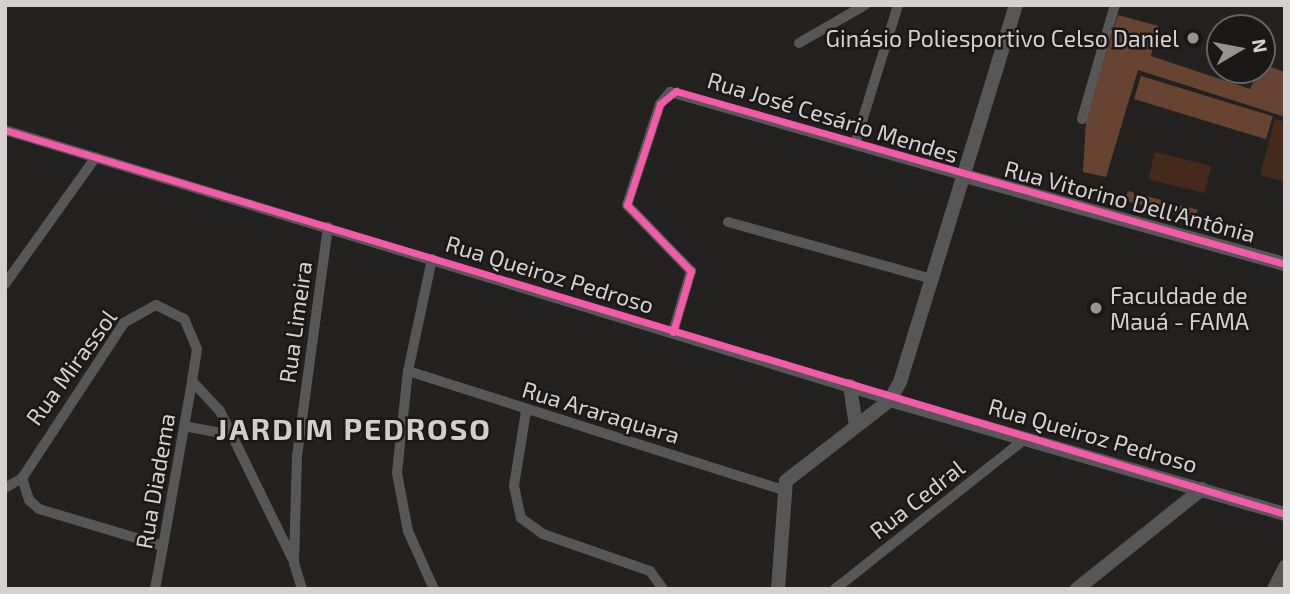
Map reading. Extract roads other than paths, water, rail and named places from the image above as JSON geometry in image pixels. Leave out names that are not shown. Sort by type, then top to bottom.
[{"type":"street","points":[[799,43],[866,5]]},
{"type":"street","points":[[855,144],[898,5]]},
{"type":"street","points":[[778,589],[783,490],[890,400],[965,176],[1016,5]]},
{"type":"street","points":[[1082,119],[1115,5]]},
{"type":"street","name":"Rua José Cesário Mendes","points":[[673,332],[691,271],[627,205],[663,97],[676,91],[691,94],[965,176]]},
{"type":"street","name":"Rua Queiroz Pedroso","points":[[5,130],[890,400],[1285,514]]},
{"type":"street","points":[[5,284],[96,157]]},
{"type":"street","name":"Rua Vitorino Dell'Antônia","points":[[965,176],[1285,264]]},
{"type":"street","points":[[728,222],[932,279]]},
{"type":"street","name":"Rua Limeira","points":[[302,589],[294,563],[297,456],[328,227]]},
{"type":"street","points":[[432,259],[408,371],[398,453],[400,497],[435,589]]},
{"type":"street","name":"Rua Mirassol","points":[[22,478],[134,313],[156,305],[184,319],[196,338],[192,381]]},
{"type":"street","name":"Rua Araraquara","points":[[408,371],[526,411],[783,490]]},
{"type":"street","points":[[192,381],[208,393],[294,563]]},
{"type":"street","name":"Rua Diadema","points":[[155,589],[192,381]]},
{"type":"street","points":[[850,386],[856,426]]},
{"type":"street","points":[[526,411],[514,486],[521,518],[543,534],[650,571],[663,589]]},
{"type":"street","points":[[184,426],[231,436]]},
{"type":"street","name":"Rua Cedral","points":[[835,589],[1024,440]]},
{"type":"street","points":[[5,488],[22,478],[29,500],[40,509],[163,546]]},
{"type":"street","points":[[1077,589],[1202,489]]},
{"type":"street","points":[[1274,589],[1285,567]]},
{"type":"place","name":"Ginásio Poliesportivo Celso Daniel","points":[[1193,38]]},
{"type":"place","name":"Faculdade de Mauá - FAMA","points":[[1096,308]]},
{"type":"district","name":"JARDIM PEDROSO","points":[[354,428]]}]
